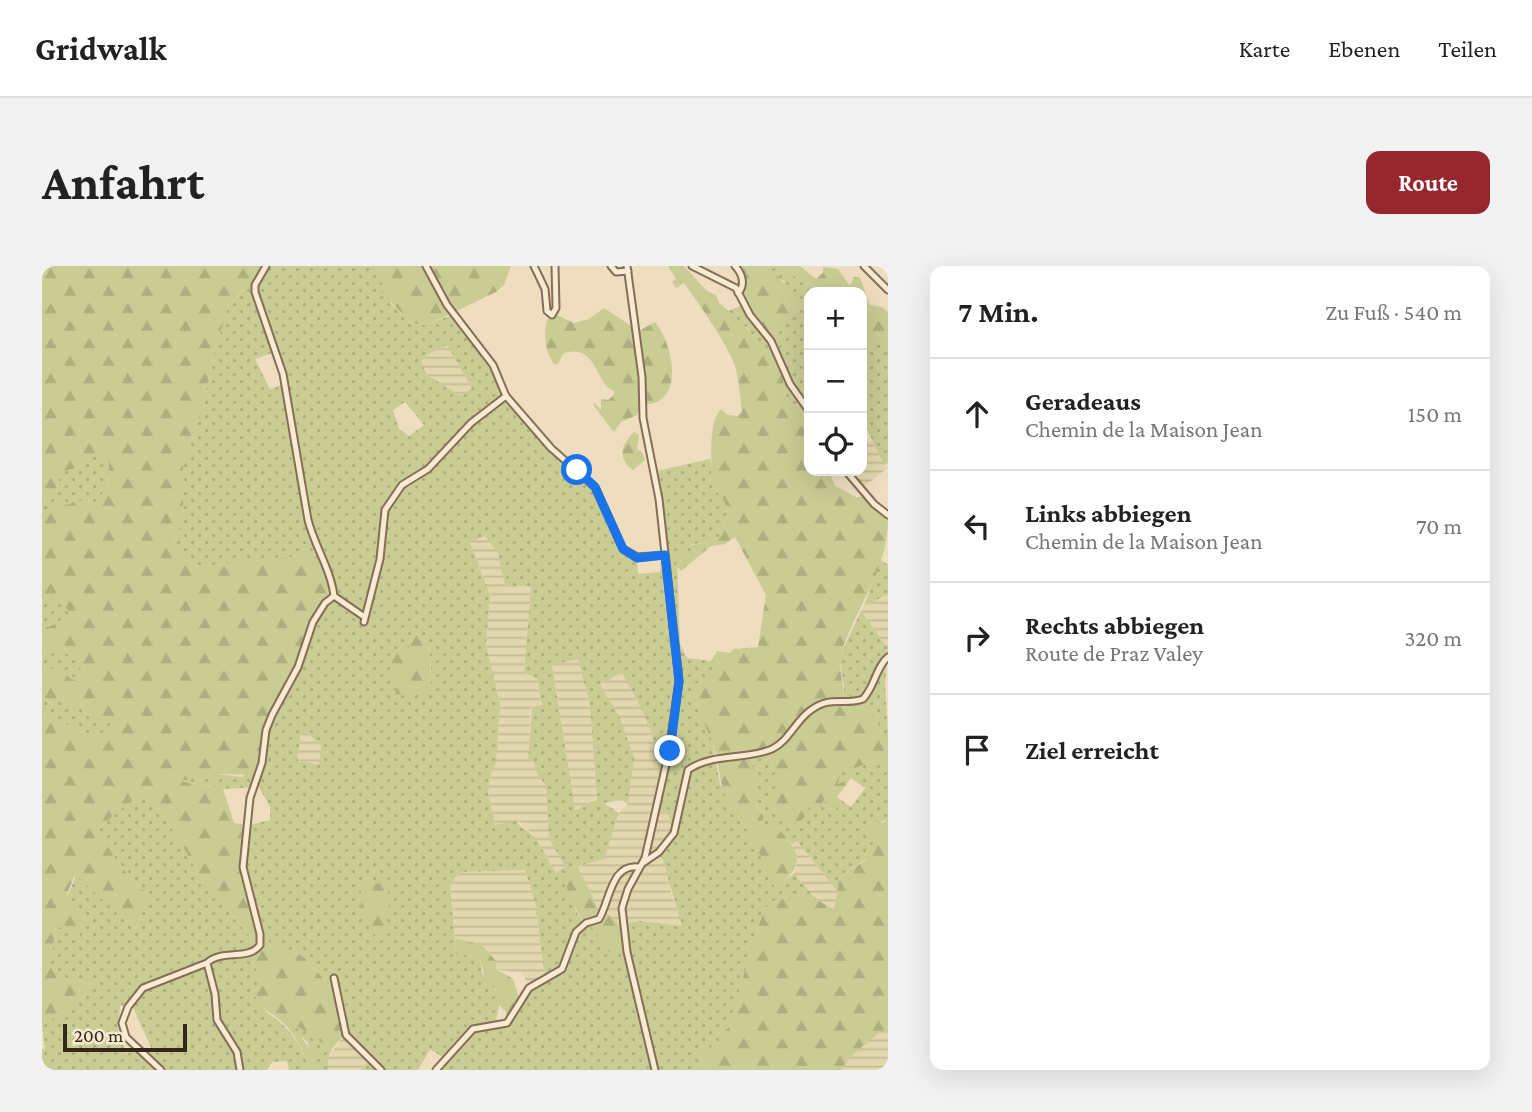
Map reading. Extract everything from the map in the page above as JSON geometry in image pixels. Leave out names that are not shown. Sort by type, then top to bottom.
[{"type":"street","points":[[266,266],[255,285],[255,292],[283,374],[313,541],[332,580],[334,596],[364,620],[373,590],[385,510],[402,485],[428,469],[471,424],[506,396]]},
{"type":"street","points":[[426,266],[447,306],[493,365],[506,396],[551,448],[595,487],[623,549],[637,558],[665,555]]},
{"type":"street","points":[[534,266],[545,289],[547,312],[552,315],[556,308],[555,266]]},
{"type":"street","points":[[611,266],[616,272],[628,268],[642,377],[644,432],[659,499],[679,689],[670,751],[640,866],[623,903],[627,952],[655,1070]]},
{"type":"street","points":[[692,266],[732,285],[750,315],[771,341],[790,384],[804,404]]},
{"type":"street","points":[[736,266],[743,286],[738,293]]},
{"type":"street","points":[[864,266],[888,290]]},
{"type":"street","points":[[850,476],[874,504],[888,515]]},
{"type":"street","points":[[161,1070],[127,1037],[122,1023],[128,1007],[143,988],[223,956],[250,953],[260,945],[260,934],[243,867],[250,798],[262,763],[272,715],[298,667],[313,622],[325,603],[334,596]]},
{"type":"street","points":[[436,1070],[469,1031],[507,1023],[529,988],[562,969],[573,935],[586,923],[599,919],[619,874],[640,866],[659,852],[674,833],[688,770],[719,759],[737,758],[775,748],[809,711],[818,705],[835,699],[863,699],[875,684],[888,657]]},
{"type":"street","points":[[607,900],[623,903]]},
{"type":"street","points":[[207,963],[215,995],[217,1020],[237,1052],[240,1070]]},
{"type":"street","points":[[334,978],[346,1035],[380,1070]]},
{"type":"shaded area","points":[[447,345],[472,388],[461,396],[427,375],[421,362],[427,355]]},
{"type":"shaded area","points":[[872,440],[886,469],[862,488],[854,476],[867,476],[867,442]]},
{"type":"shaded area","points":[[486,536],[498,553],[505,587],[531,586],[524,672],[537,679],[542,706],[531,707],[528,760],[534,761],[537,773],[546,785],[549,838],[565,867],[556,873],[535,837],[519,821],[495,825],[488,794],[490,776],[496,763],[500,704],[486,645],[490,595],[470,542]]},
{"type":"shaded area","points":[[888,594],[888,648],[861,611],[864,606]]},
{"type":"shaded area","points":[[578,659],[590,705],[597,801],[574,810],[552,664]]},
{"type":"shaded area","points":[[622,673],[646,717],[658,755],[661,779],[655,810],[668,813],[672,832],[671,893],[683,926],[641,921],[623,929],[598,909],[578,867],[604,859],[619,813],[628,804],[620,718],[600,684]]},
{"type":"shaded area","points":[[301,733],[308,733],[321,746],[319,765],[297,760]]},
{"type":"shaded area","points":[[797,841],[838,892],[835,909],[817,900],[794,874],[798,859],[792,844]]},
{"type":"shaded area","points":[[525,870],[535,902],[545,977],[528,985],[522,972],[495,970],[496,961],[482,945],[455,938],[450,884],[460,872]]},
{"type":"shaded area","points":[[882,1029],[888,1034],[888,1070],[842,1070],[849,1058]]},
{"type":"shaded area","points":[[346,1032],[369,1060],[360,1070],[328,1070],[328,1058]]},
{"type":"green space","points":[[42,266],[266,266],[255,285],[243,290],[228,307],[214,353],[203,409],[183,463],[183,515],[174,543],[194,567],[320,554],[334,596],[320,610],[298,667],[266,730],[258,775],[216,774],[180,781],[223,789],[234,823],[248,825],[242,852],[261,939],[299,954],[337,995],[346,1032],[332,1049],[297,1026],[317,1060],[319,1066],[315,1070],[310,1069],[291,1031],[256,998],[254,993],[262,983],[252,960],[256,944],[203,881],[158,805],[141,793],[97,829],[119,865],[149,896],[136,929],[75,875],[67,894],[87,919],[79,936],[56,926],[50,965],[68,980],[93,983],[89,992],[42,1026],[42,715],[54,716],[77,731],[103,738],[113,725],[63,700],[53,705],[42,695],[42,670],[59,668],[71,679],[90,683],[71,654],[42,651],[42,626],[48,627],[68,618],[69,610],[42,593],[42,511],[48,513],[62,501],[66,505],[80,500],[94,503],[107,489],[109,462],[92,453],[79,467],[61,472],[56,492],[42,505]]},
{"type":"green space","points":[[266,266],[373,266],[384,274],[391,304],[404,313],[410,323],[427,325],[451,315],[523,414],[549,443],[592,480],[625,547],[637,556],[638,574],[660,572],[662,549],[653,472],[710,459],[710,483],[724,500],[729,516],[724,522],[722,535],[712,541],[689,545],[693,550],[677,559],[680,644],[687,658],[711,661],[717,670],[707,684],[690,684],[712,740],[720,784],[739,810],[744,809],[738,818],[751,835],[775,887],[794,874],[817,900],[792,894],[764,908],[728,1028],[722,1033],[718,1043],[701,1052],[703,1070],[432,1070],[444,1058],[430,1049],[418,1070],[360,1070],[369,1060],[353,1047],[337,995],[299,954],[261,939],[243,867],[248,825],[270,820],[270,807],[259,787],[223,789],[177,780],[216,774],[243,777],[263,746],[319,554],[194,567],[174,543],[183,515],[183,463],[203,409],[214,353],[228,307]],"holes":[[[447,345],[472,388],[461,396],[427,375],[421,362],[427,355]],[[275,352],[284,384],[270,389],[255,359]],[[405,402],[424,425],[409,436],[399,429],[393,410]],[[485,536],[498,553],[505,587],[531,586],[524,672],[537,679],[542,705],[532,707],[528,760],[534,762],[537,773],[546,786],[549,838],[565,867],[556,873],[535,837],[518,824],[519,820],[495,825],[488,794],[490,776],[496,763],[500,704],[486,645],[490,595],[470,542]],[[395,650],[431,660],[431,689],[420,687],[395,694],[399,685]],[[578,659],[590,705],[597,800],[575,810],[552,665]],[[622,673],[653,738],[659,771],[655,810],[668,813],[672,832],[661,853],[682,926],[641,921],[627,923],[623,929],[585,926],[576,911],[569,869],[604,859],[619,813],[604,803],[622,800],[628,804],[634,758],[620,718],[600,684]],[[301,733],[308,733],[321,746],[319,765],[297,760]],[[525,870],[535,902],[545,977],[528,985],[506,1020],[496,1021],[501,997],[482,973],[480,958],[456,953],[450,884],[460,872]]]},
{"type":"green space","points":[[373,266],[511,266],[504,285],[496,292],[427,325],[410,323],[381,292],[384,274]]},
{"type":"green space","points":[[668,266],[684,266],[707,291],[716,295],[719,303],[737,318],[736,325],[742,323],[780,370],[787,403],[804,407],[804,476],[831,476],[835,486],[856,497],[865,497],[888,519],[883,556],[847,637],[840,664],[843,698],[869,705],[884,736],[888,734],[888,766],[878,759],[855,768],[842,766],[838,784],[851,778],[837,797],[836,813],[823,808],[828,795],[821,804],[811,803],[800,821],[787,825],[769,800],[775,789],[776,778],[770,757],[752,760],[756,783],[753,801],[764,816],[760,827],[762,830],[777,827],[796,852],[796,866],[792,873],[775,888],[751,835],[738,818],[744,810],[735,816],[729,807],[714,749],[690,683],[707,684],[716,670],[711,661],[717,651],[729,653],[734,649],[758,647],[766,595],[735,537],[725,544],[711,546],[681,571],[676,565],[677,559],[692,550],[688,546],[712,541],[722,535],[724,522],[729,516],[724,500],[710,483],[712,435],[716,416],[721,409],[728,415],[737,416],[742,412],[731,355],[684,283],[676,288],[672,282],[676,279]]},
{"type":"green space","points":[[741,266],[760,266],[765,274],[772,270],[804,305],[779,332],[768,333],[745,302],[739,275]]},
{"type":"green space","points":[[760,266],[780,266],[810,287],[804,287],[804,407],[787,403],[781,371],[762,351],[747,327],[735,325],[728,311],[745,304],[767,333],[785,281],[765,274]]},
{"type":"green space","points":[[780,266],[800,266],[816,279],[823,273],[823,267],[838,269],[850,286],[854,277],[860,278],[863,287],[810,287]]},
{"type":"green space","points":[[867,297],[870,305],[882,307],[888,312],[888,347],[867,340]]},
{"type":"green space","points":[[604,308],[639,331],[655,322],[665,340],[672,364],[670,387],[665,396],[657,402],[641,406],[637,415],[621,422],[614,432],[594,406],[594,402],[601,410],[601,399],[608,400],[614,395],[614,391],[603,381],[583,353],[563,354],[558,364],[554,364],[548,354],[546,341],[549,317],[557,315],[574,323],[589,319]]},
{"type":"green space","points":[[867,340],[888,347],[888,463],[884,465],[867,429]]},
{"type":"green space","points":[[634,432],[639,435],[637,449],[642,452],[645,460],[633,470],[625,461],[623,451],[626,441]]},
{"type":"green space","points":[[92,452],[109,462],[107,489],[94,503],[76,502],[48,513],[42,511],[42,505],[56,492],[61,472],[79,467]]},
{"type":"green space","points":[[881,560],[888,565],[888,594],[864,606]]},
{"type":"green space","points":[[42,593],[69,609],[69,618],[48,627],[42,626]]},
{"type":"green space","points":[[861,611],[888,648],[885,685],[888,734],[884,737],[869,705],[843,698],[844,686],[839,658]]},
{"type":"green space","points":[[412,634],[421,634],[430,646],[431,689],[423,692],[418,687],[412,696],[395,694],[399,684],[389,671],[396,649],[408,652]]},
{"type":"green space","points":[[42,651],[71,654],[90,683],[71,679],[59,668],[42,670]]},
{"type":"green space","points":[[42,695],[52,705],[63,700],[114,724],[103,738],[77,731],[54,716],[42,715]]},
{"type":"green space","points":[[769,756],[777,772],[777,789],[811,803],[830,792],[823,808],[837,797],[851,807],[865,788],[851,778],[838,784],[841,765],[855,768],[878,759],[888,766],[888,819],[868,827],[877,839],[864,855],[866,859],[840,877],[838,892],[797,841],[792,844],[777,827],[762,830],[760,827],[764,815],[753,801],[752,760]]},
{"type":"green space","points":[[141,792],[158,805],[203,881],[256,944],[252,960],[262,983],[266,1012],[293,1036],[310,1069],[308,1043],[298,1033],[297,1025],[332,1049],[328,1058],[328,1070],[289,1070],[287,1061],[272,1062],[267,1070],[42,1070],[42,1048],[45,1050],[42,1026],[89,992],[92,983],[68,980],[50,965],[56,926],[76,875],[136,929],[149,896],[119,865],[97,829]],"holes":[[[120,1005],[133,1007],[152,1050],[126,1053],[118,1030]]]},
{"type":"green space","points":[[888,819],[888,1034],[882,1030],[849,1058],[842,1070],[703,1070],[701,1052],[718,1043],[722,1033],[728,1028],[764,908],[792,894],[817,900],[834,909],[840,877],[866,860],[864,856],[876,839],[867,827],[875,820],[883,823]]},
{"type":"green space","points":[[578,867],[598,909],[610,916],[621,929],[626,948],[620,953],[608,952],[599,942],[597,929],[585,926],[560,878],[569,869]]},
{"type":"green space","points":[[368,883],[388,884],[389,916],[377,937],[367,926],[362,909],[361,888]]},
{"type":"green space","points":[[455,938],[482,945],[496,961],[496,969],[513,979],[520,1000],[515,1008],[522,1020],[517,1024],[506,1020],[506,1012],[498,1004],[501,997],[495,988],[486,983],[480,958],[456,954]]},
{"type":"route","points":[[577,470],[595,487],[623,549],[637,558],[665,555],[679,681],[670,751]]}]
